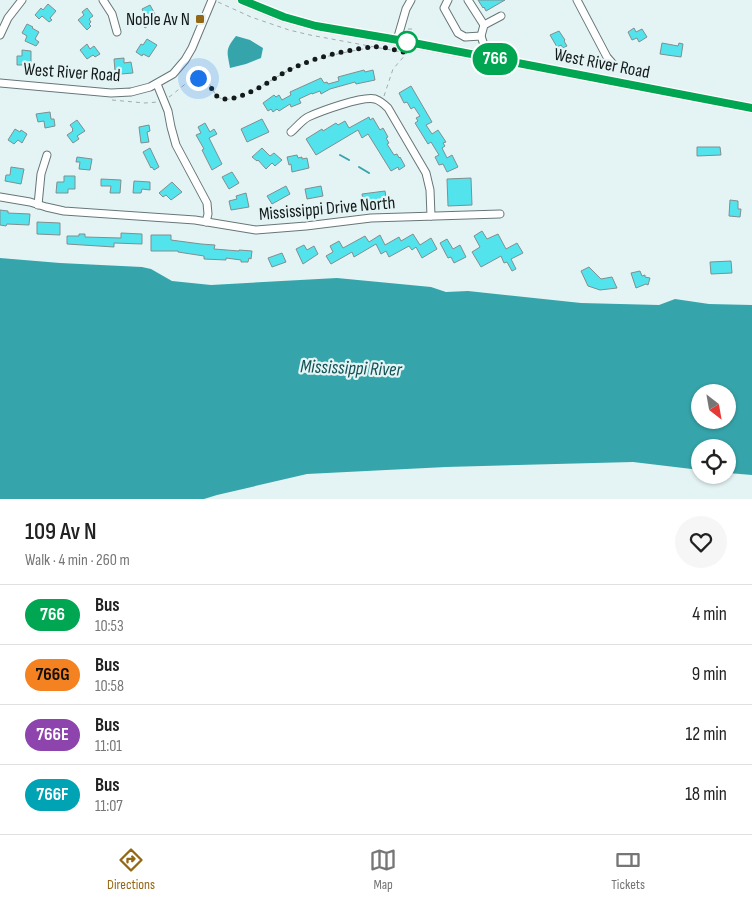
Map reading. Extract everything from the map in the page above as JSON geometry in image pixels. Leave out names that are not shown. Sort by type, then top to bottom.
[{"type":"main road","name":"West River Road","points":[[242,0],[284,17],[324,28],[398,40],[752,108]]},
{"type":"street","points":[[0,36],[8,18],[22,0]]},
{"type":"street","points":[[103,0],[112,14],[117,32]]},
{"type":"street","name":"West River Road","points":[[0,83],[111,93],[138,91],[157,84],[173,74],[185,60],[212,0]]},
{"type":"street","points":[[398,40],[406,9],[411,0]]},
{"type":"street","points":[[448,0],[444,8],[458,33],[465,37],[481,36]]},
{"type":"street","points":[[468,0],[484,25]]},
{"type":"street","points":[[578,0],[607,57],[613,64]]},
{"type":"street","points":[[483,57],[484,48],[481,36],[484,25],[501,16]]},
{"type":"street","points":[[157,84],[168,111],[176,145],[207,203],[209,209],[206,222]]},
{"type":"street","points":[[291,132],[307,118],[337,106],[374,99],[382,102],[388,108],[426,173],[430,190],[431,216]]},
{"type":"street","points":[[38,205],[41,174],[47,155]]},
{"type":"street","name":"Mississippi Drive North","points":[[0,197],[30,202],[64,211],[194,220],[256,230],[371,218],[500,214]]},
{"type":"path","points":[[221,3],[251,17],[289,30],[408,53],[392,69],[382,102]]},
{"type":"path","points":[[168,98],[190,81],[198,78],[208,81],[218,97],[230,99],[311,61],[342,52],[374,46]]},
{"type":"water","points":[[236,36],[250,40],[263,48],[261,58],[230,68],[228,51]]},
{"type":"water","name":"Mississippi River","points":[[0,258],[142,267],[151,269],[172,281],[211,285],[337,278],[431,287],[446,292],[468,291],[581,303],[659,305],[675,299],[709,304],[752,305],[752,475],[736,474],[736,439],[691,439],[691,469],[633,462],[446,467],[307,474],[204,499],[0,499]]},
{"type":"building","points":[[478,0],[505,0],[486,11]]},
{"type":"building","points":[[48,4],[56,11],[49,22],[42,16],[39,19],[35,15]]},
{"type":"building","points":[[150,5],[156,16],[148,20],[150,25],[145,28],[140,19],[145,16],[142,9]]},
{"type":"building","points":[[87,8],[93,16],[89,19],[91,26],[87,30],[78,20],[84,15],[82,12]]},
{"type":"building","points":[[27,24],[39,32],[35,39],[39,42],[36,46],[25,41],[27,36],[22,33]]},
{"type":"building","points":[[634,28],[636,32],[642,29],[647,37],[639,42],[637,38],[632,40],[628,32]]},
{"type":"building","points":[[559,31],[567,46],[563,48],[561,45],[557,47],[550,35]]},
{"type":"building","points":[[147,39],[157,45],[149,57],[143,54],[142,56],[136,52]]},
{"type":"building","points":[[662,43],[678,46],[679,43],[683,44],[681,57],[660,54]]},
{"type":"building","points":[[87,44],[90,49],[94,46],[100,54],[95,57],[93,55],[87,59],[80,50]]},
{"type":"building","points":[[22,50],[31,51],[31,65],[17,65],[17,56],[22,56]]},
{"type":"building","points":[[124,58],[124,63],[131,62],[133,73],[121,74],[121,71],[115,71],[114,59]]},
{"type":"building","points":[[364,70],[365,72],[373,70],[375,80],[356,84],[355,82],[330,89],[321,94],[320,91],[312,93],[299,99],[301,103],[291,107],[290,104],[279,111],[277,109],[273,112],[271,109],[268,111],[263,103],[274,95],[276,97],[279,95],[282,100],[291,95],[290,92],[321,78],[324,83],[327,82],[328,84],[339,81],[338,77]]},
{"type":"building","points":[[411,86],[432,122],[426,125],[432,134],[438,130],[446,142],[443,143],[445,146],[442,148],[447,158],[452,155],[458,167],[447,172],[443,164],[439,165],[435,157],[439,155],[431,142],[428,144],[415,123],[418,121],[416,118],[420,116],[414,107],[411,109],[407,102],[404,103],[399,93]]},
{"type":"building","points":[[50,112],[55,126],[45,128],[44,121],[38,122],[36,114]]},
{"type":"building","points":[[369,117],[370,120],[373,118],[380,130],[383,128],[388,137],[386,138],[389,143],[387,144],[394,155],[397,154],[400,157],[405,166],[399,170],[398,167],[391,171],[368,134],[362,138],[358,130],[316,155],[306,139],[336,123],[338,125],[345,121],[349,128]]},
{"type":"building","points":[[262,119],[269,132],[247,142],[241,129]]},
{"type":"building","points":[[77,120],[85,131],[77,136],[79,139],[73,143],[67,135],[73,131],[70,125]]},
{"type":"building","points":[[205,123],[210,132],[214,129],[217,134],[209,138],[222,164],[212,170],[196,135],[201,133],[198,127]]},
{"type":"building","points":[[149,125],[150,131],[147,132],[149,142],[141,143],[139,127]]},
{"type":"building","points":[[15,129],[27,134],[22,143],[18,140],[14,144],[8,140]]},
{"type":"building","points":[[697,147],[720,147],[721,155],[697,156]]},
{"type":"building","points":[[150,148],[159,167],[154,170],[151,168],[143,152]]},
{"type":"building","points":[[262,148],[270,156],[274,153],[282,160],[275,166],[272,163],[266,169],[258,160],[252,157]]},
{"type":"building","points":[[297,155],[298,158],[307,158],[309,168],[292,172],[291,164],[289,165],[287,157]]},
{"type":"building","points":[[77,157],[92,159],[90,170],[79,169],[80,162],[76,162]]},
{"type":"building","points":[[11,167],[24,169],[21,184],[5,181],[6,175],[10,175]]},
{"type":"building","points":[[232,172],[239,183],[229,189],[222,177]]},
{"type":"building","points":[[64,176],[75,176],[75,189],[68,189],[68,193],[56,193],[57,182],[64,182]]},
{"type":"building","points":[[471,178],[472,205],[448,206],[447,179]]},
{"type":"building","points":[[101,179],[121,180],[120,193],[110,193],[111,186],[101,186]]},
{"type":"building","points":[[134,181],[150,182],[150,190],[142,189],[141,193],[133,193]]},
{"type":"building","points":[[172,182],[182,192],[171,200],[166,195],[163,197],[159,193]]},
{"type":"building","points":[[286,186],[290,194],[272,204],[267,196]]},
{"type":"building","points":[[321,186],[323,196],[307,199],[305,189]]},
{"type":"building","points":[[385,191],[387,202],[364,205],[362,194]]},
{"type":"building","points":[[246,193],[249,207],[231,210],[229,201],[237,199],[236,196]]},
{"type":"building","points":[[730,200],[738,201],[738,209],[741,209],[740,217],[729,216]]},
{"type":"building","points":[[0,210],[8,211],[8,213],[30,214],[29,225],[0,225]]},
{"type":"building","points":[[37,222],[60,223],[60,235],[37,234]]},
{"type":"building","points":[[482,231],[487,239],[498,234],[506,249],[517,243],[523,253],[511,259],[516,269],[512,271],[507,262],[504,263],[501,256],[481,267],[472,252],[480,247],[474,236]]},
{"type":"building","points":[[121,233],[142,234],[142,244],[114,243],[114,247],[67,244],[67,236],[85,234],[85,237],[121,238]]},
{"type":"building","points":[[413,234],[420,245],[431,238],[437,249],[422,258],[416,247],[412,250],[409,246],[389,257],[386,251],[381,254],[376,244],[354,257],[352,252],[331,264],[326,256],[333,252],[330,246],[339,241],[343,248],[365,236],[369,242],[380,235],[385,245],[399,237],[401,241]]},
{"type":"building","points":[[151,235],[171,235],[171,240],[215,245],[214,249],[252,251],[251,259],[249,258],[248,262],[241,262],[241,260],[226,258],[226,260],[204,259],[204,256],[178,251],[151,251]]},
{"type":"building","points":[[447,239],[453,249],[460,245],[466,257],[454,263],[451,257],[448,258],[440,243]]},
{"type":"building","points":[[304,245],[307,250],[314,246],[318,254],[303,264],[296,249]]},
{"type":"building","points":[[282,253],[286,262],[272,267],[268,258]]},
{"type":"building","points":[[731,261],[732,273],[711,274],[710,262]]},
{"type":"building","points":[[589,267],[601,279],[612,277],[617,288],[600,290],[588,286],[581,271]]},
{"type":"building","points":[[640,271],[642,276],[645,275],[645,277],[650,278],[648,285],[636,288],[631,273]]},
{"type":"waterway","points":[[340,155],[349,160]]},
{"type":"waterway","points":[[359,167],[369,173]]},
{"type":"bus line","name":"766","points":[[242,0],[284,17],[316,26],[752,108]]},
{"type":"place","name":"Noble Av N","points":[[200,19]]},
{"type":"route","points":[[198,78],[208,81],[218,97],[230,99],[257,88],[297,66],[325,56],[374,46],[408,53],[407,42]]}]
